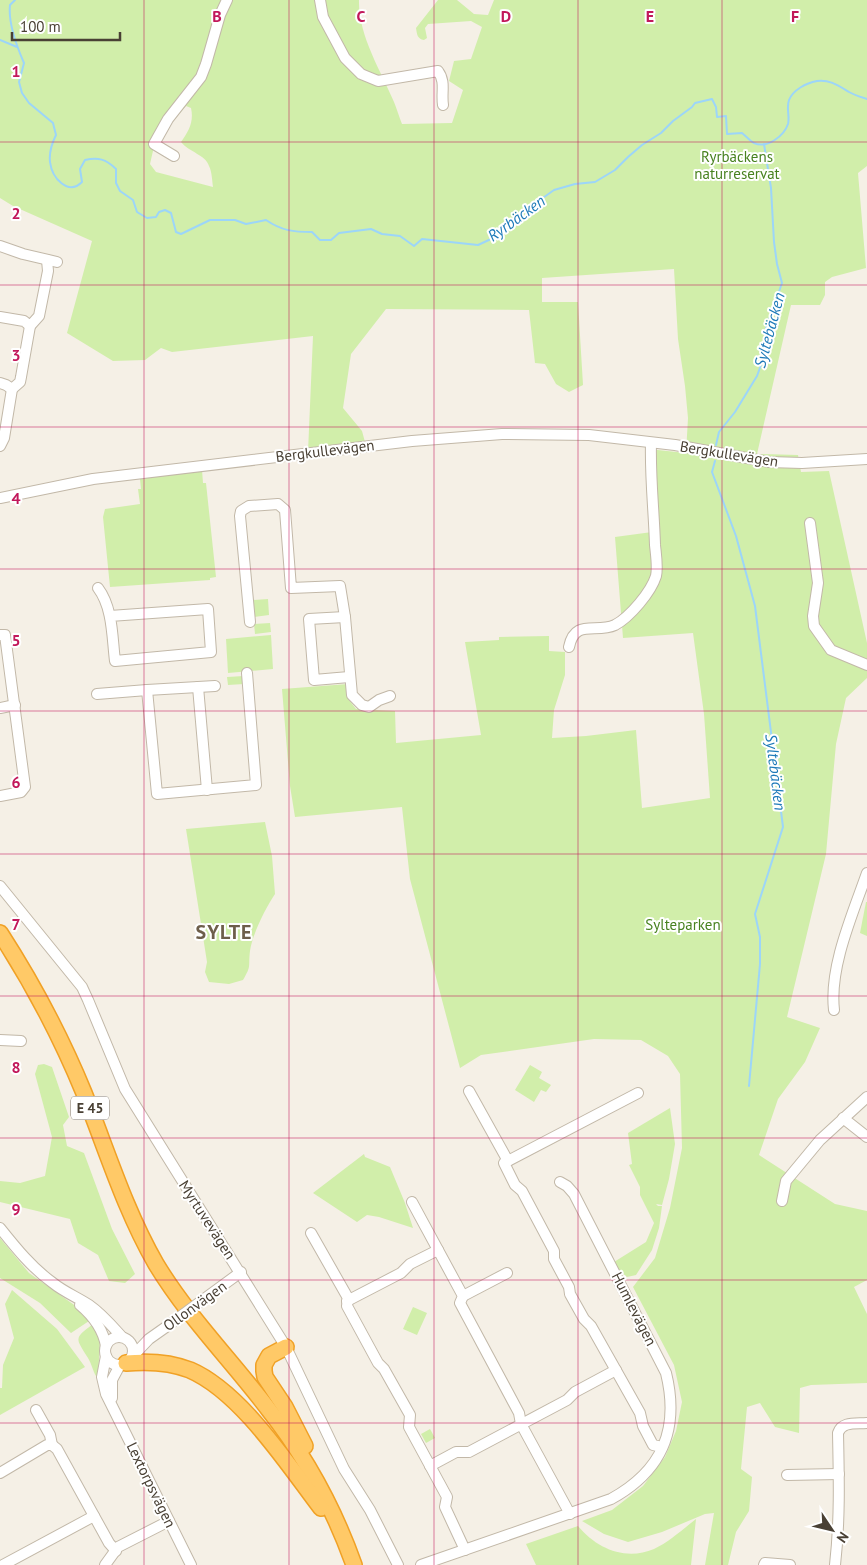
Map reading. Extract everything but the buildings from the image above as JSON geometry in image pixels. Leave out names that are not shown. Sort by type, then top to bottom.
[{"type":"highway","name":"E 45","points":[[0,933],[36,992],[69,1058],[128,1209],[156,1263],[201,1328],[286,1432],[308,1467],[324,1505],[344,1565]]},
{"type":"highway","name":"E 45","points":[[0,950],[28,997],[61,1062],[121,1214],[149,1269],[194,1334],[292,1457],[339,1525],[354,1565]]},
{"type":"highway","points":[[286,1347],[269,1356],[264,1365],[265,1377],[285,1407],[310,1455],[324,1505]]},
{"type":"highway","points":[[126,1362],[155,1362],[180,1366],[204,1377],[242,1410],[258,1427],[324,1505]]},
{"type":"street","points":[[174,156],[154,144],[168,119],[201,77],[220,15],[227,0]]},
{"type":"street","points":[[320,0],[323,17],[345,58],[361,74],[378,81],[438,71],[442,76],[444,84],[441,94],[443,105]]},
{"type":"street","points":[[0,246],[52,261],[48,271],[39,316],[30,326],[20,382],[12,389],[4,438],[0,446]]},
{"type":"street","points":[[0,317],[24,321],[30,326]]},
{"type":"street","points":[[0,383],[12,389]]},
{"type":"street","name":"Bergkullevägen","points":[[0,498],[93,479],[412,441],[502,434],[589,435],[676,445],[768,462],[867,462]]},
{"type":"street","points":[[569,647],[571,638],[580,629],[606,627],[614,625],[623,619],[645,597],[656,574],[651,442]]},
{"type":"street","points":[[250,622],[241,511],[249,506],[278,504],[284,510],[291,588],[340,586],[345,617],[352,696],[362,705],[369,707],[379,700],[390,696]]},
{"type":"street","points":[[810,523],[818,583],[813,616],[814,626],[831,650],[867,665]]},
{"type":"street","points":[[98,588],[102,593],[110,616],[114,661],[212,652],[208,609],[110,616]]},
{"type":"street","points":[[345,617],[309,620],[314,680],[349,677]]},
{"type":"street","points":[[0,635],[5,635],[25,788],[21,792],[0,796]]},
{"type":"street","points":[[148,690],[157,794],[256,786],[247,673]]},
{"type":"street","points":[[97,694],[215,686]]},
{"type":"street","points":[[198,687],[207,790]]},
{"type":"street","points":[[0,708],[15,705]]},
{"type":"street","points":[[834,1010],[832,993],[844,940],[867,873]]},
{"type":"street","name":"Myrtuvevägen","points":[[0,886],[82,987],[125,1089],[204,1218],[241,1272],[286,1347],[344,1468],[370,1510],[398,1565]]},
{"type":"street","points":[[0,1040],[21,1041]]},
{"type":"street","points":[[469,1091],[508,1161]]},
{"type":"street","points":[[638,1092],[504,1163],[516,1184],[522,1190],[554,1251],[554,1259],[569,1287],[570,1294],[584,1319],[591,1326],[640,1412],[643,1426],[653,1444],[662,1447]]},
{"type":"street","points":[[782,1201],[786,1180],[816,1144],[867,1097]]},
{"type":"street","points":[[843,1118],[867,1137]]},
{"type":"street","name":"Humlevägen","points":[[421,1565],[611,1499],[642,1478],[654,1464],[662,1447],[668,1428],[671,1408],[666,1373],[574,1194],[567,1186],[560,1182]]},
{"type":"street","points":[[412,1202],[464,1296]]},
{"type":"street","points":[[0,1228],[36,1270],[70,1295],[99,1327],[111,1363],[126,1362],[133,1348],[89,1304],[70,1295]]},
{"type":"street","points":[[311,1233],[348,1298],[347,1306],[378,1363],[384,1369],[410,1415],[409,1427],[447,1497],[446,1507],[465,1550]]},
{"type":"street","points":[[347,1301],[401,1273],[410,1264],[438,1250]]},
{"type":"street","name":"Ollonvägen","points":[[126,1362],[149,1340],[241,1272]]},
{"type":"street","points":[[507,1274],[464,1296],[460,1303],[519,1413],[521,1424],[570,1514]]},
{"type":"street","points":[[106,1351],[112,1339],[125,1339]]},
{"type":"street","name":"Ollonvägen","points":[[125,1339],[149,1340]]},
{"type":"street","name":"Lextorpsvägen","points":[[106,1351],[103,1366],[103,1386],[191,1565]]},
{"type":"street","name":"Lextorpsvägen","points":[[112,1404],[112,1380],[126,1362]]},
{"type":"street","points":[[430,1466],[456,1452],[469,1452],[567,1400],[575,1392],[616,1370]]},
{"type":"street","points":[[36,1410],[50,1435],[52,1445],[57,1449],[109,1543],[116,1551]]},
{"type":"street","points":[[835,1565],[839,1531],[839,1428],[846,1424],[867,1424]]},
{"type":"street","points":[[0,1473],[47,1445],[52,1445]]},
{"type":"street","points":[[787,1475],[839,1474]]},
{"type":"street","points":[[3,1565],[94,1516]]},
{"type":"street","points":[[105,1565],[116,1551],[132,1540],[168,1521]]},
{"type":"street","points":[[454,1554],[457,1565]]},
{"type":"street","points":[[764,1565],[771,1562],[790,1565]]},
{"type":"green space","points":[[0,0],[359,0],[362,26],[366,39],[402,124],[452,123],[463,90],[449,81],[454,61],[471,59],[482,27],[471,21],[428,24],[425,28],[427,38],[424,40],[420,39],[416,28],[438,0],[457,0],[474,14],[488,15],[494,0],[867,0],[867,166],[858,173],[866,268],[832,277],[825,282],[825,295],[820,305],[791,305],[757,454],[798,455],[801,472],[829,471],[867,643],[867,678],[846,698],[836,744],[826,854],[787,1017],[820,1028],[805,1062],[778,1099],[759,1155],[835,1204],[867,1211],[867,1280],[854,1287],[867,1314],[867,1383],[811,1385],[800,1388],[799,1433],[775,1427],[760,1403],[747,1407],[741,1469],[752,1477],[749,1511],[736,1532],[728,1565],[705,1565],[714,1513],[705,1514],[662,1532],[628,1542],[604,1534],[582,1521],[612,1510],[643,1486],[665,1457],[676,1431],[682,1402],[674,1365],[633,1287],[655,1258],[670,1208],[682,1148],[680,1074],[668,1056],[641,1040],[594,1039],[481,1055],[460,1068],[410,879],[402,807],[295,817],[290,786],[282,689],[348,684],[349,700],[356,709],[395,711],[396,743],[481,735],[465,642],[499,640],[499,637],[549,636],[549,651],[565,652],[565,675],[554,710],[552,738],[636,730],[642,808],[710,798],[704,714],[693,633],[623,638],[615,537],[652,532],[648,449],[686,453],[688,418],[678,339],[674,269],[542,278],[542,302],[578,302],[583,385],[569,392],[556,384],[545,364],[535,363],[529,310],[386,309],[351,354],[343,408],[362,431],[365,442],[308,452],[313,336],[172,352],[161,348],[145,360],[113,361],[67,333],[92,241],[13,206],[0,198]],"holes":[[[186,106],[191,108],[192,118],[190,126],[181,142],[207,162],[211,171],[213,187],[156,172],[150,164],[155,142]]]},
{"type":"green space","points":[[202,470],[203,483],[206,483],[216,577],[210,578],[210,580],[110,587],[103,517],[105,509],[140,504],[138,489],[141,489],[140,479]]},
{"type":"green space","points":[[268,599],[269,615],[253,617],[252,600]]},
{"type":"green space","points":[[270,623],[271,632],[255,634],[254,624]]},
{"type":"green space","points":[[271,635],[273,669],[228,673],[226,639]]},
{"type":"green space","points":[[244,676],[244,684],[228,685],[227,677]]},
{"type":"green space","points":[[265,822],[272,856],[275,894],[253,937],[249,968],[243,980],[229,984],[209,982],[205,972],[207,962],[186,829]]},
{"type":"green space","points":[[867,902],[867,936],[860,933]]},
{"type":"green space","points":[[44,1064],[52,1067],[69,1117],[63,1125],[67,1146],[84,1153],[112,1229],[135,1274],[125,1283],[109,1281],[98,1255],[78,1243],[70,1219],[0,1202],[0,1181],[20,1183],[45,1176],[52,1137],[35,1074],[38,1065]]},
{"type":"green space","points":[[530,1065],[542,1072],[539,1078],[551,1085],[546,1092],[541,1090],[534,1102],[515,1090]]},
{"type":"green space","points":[[670,1108],[675,1144],[662,1205],[656,1204],[662,1206],[659,1228],[652,1250],[636,1275],[627,1277],[617,1268],[614,1262],[646,1242],[654,1223],[640,1195],[640,1187],[629,1165],[632,1164],[628,1133]]},
{"type":"green space","points":[[364,1154],[365,1157],[390,1167],[413,1228],[367,1215],[357,1222],[313,1193]]},
{"type":"green space","points":[[0,1238],[29,1273],[77,1307],[89,1321],[71,1333],[40,1303],[0,1278]]},
{"type":"green space","points":[[12,1290],[57,1329],[85,1367],[0,1415],[0,1388],[2,1388],[3,1365],[14,1338],[5,1304]]},
{"type":"green space","points":[[413,1307],[427,1313],[417,1335],[403,1329]]},
{"type":"green space","points":[[93,1324],[100,1340],[98,1379],[78,1339]]},
{"type":"green space","points":[[430,1429],[435,1438],[426,1443],[421,1434]]},
{"type":"green space","points":[[696,1519],[691,1565],[536,1565],[526,1544],[578,1526],[603,1547],[613,1551],[633,1554],[654,1549],[665,1543]]},
{"type":"waterway","name":"Ryrbäcken","points":[[15,0],[10,5],[10,19],[24,63],[19,82],[22,93],[29,103],[53,123],[56,135],[51,148],[50,162],[57,179],[66,186],[77,186],[82,182],[80,169],[85,160],[98,159],[105,161],[116,169],[116,183],[120,191],[133,200],[137,212],[147,218],[156,217],[159,212],[165,210],[171,213],[176,232],[181,234],[210,220],[235,220],[246,224],[266,220],[277,227],[288,230],[312,232],[320,240],[331,240],[339,233],[371,229],[382,234],[400,236],[414,246],[422,239],[478,245],[491,239],[554,190],[575,184],[595,182],[615,170],[642,145],[661,133],[695,103],[712,99],[716,107],[717,117],[726,116],[727,134],[742,133],[752,142],[764,144],[779,137],[786,129],[789,118],[789,100],[797,90],[809,83],[817,81],[830,82],[867,99]]},
{"type":"waterway","points":[[0,40],[17,47]]},
{"type":"waterway","name":"Syltebäcken","points":[[716,445],[719,432],[735,412],[757,376],[762,362],[766,328],[782,283],[774,242],[771,188],[764,144]]},
{"type":"waterway","name":"Syltebäcken","points":[[715,461],[712,472],[736,536],[755,606],[783,827],[755,914],[760,937],[760,964],[749,1086]]},
{"type":"district","name":"SYLTE","points":[[224,932]]},
{"type":"park label","name":"Ryrbäckens naturreservat","points":[[737,166]]},
{"type":"park label","name":"Sylteparken","points":[[683,925]]}]
